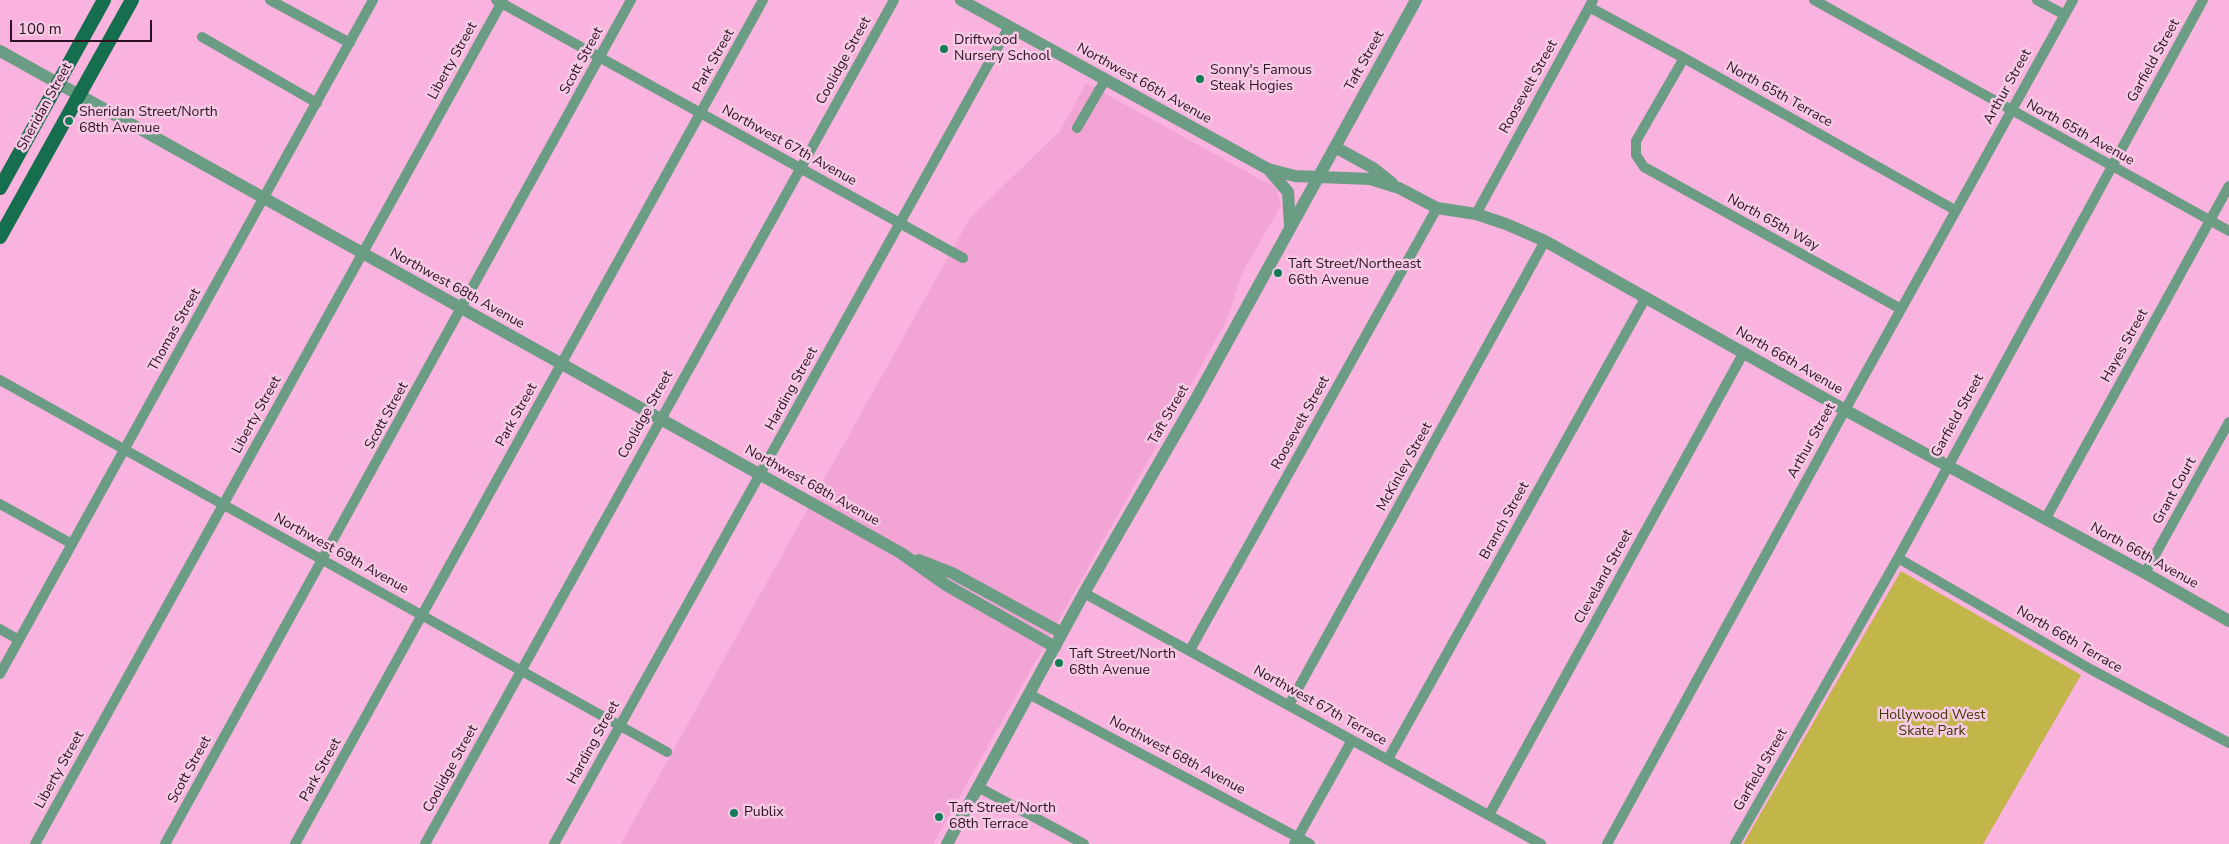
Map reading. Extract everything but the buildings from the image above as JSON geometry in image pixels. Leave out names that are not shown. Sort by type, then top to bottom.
[{"type":"main road","name":"Sheridan Street","points":[[0,188],[104,0]]},
{"type":"main road","name":"Sheridan Street","points":[[0,237],[132,0]]},
{"type":"street","points":[[270,0],[350,43]]},
{"type":"street","name":"Thomas Street","points":[[0,674],[373,0]]},
{"type":"street","name":"Scott Street","points":[[165,844],[323,561],[631,0]]},
{"type":"street","name":"Park Street","points":[[295,844],[763,0]]},
{"type":"street","name":"Coolidge Street","points":[[426,844],[660,418],[894,0]]},
{"type":"street","name":"Northwest 66th Avenue","points":[[961,0],[1268,169],[1295,176],[1318,178]]},
{"type":"street","name":"Taft Street","points":[[947,844],[1084,593],[1197,397],[1416,0]]},
{"type":"street","name":"North 65th Avenue","points":[[1814,0],[2229,232]]},
{"type":"street","points":[[2037,0],[2064,15]]},
{"type":"street","name":"Arthur Street","points":[[1606,844],[1955,210],[2073,0]]},
{"type":"street","name":"Garfield Street","points":[[1734,844],[1898,558],[1947,465],[2203,0]]},
{"type":"street","name":"Northwest 67th Avenue","points":[[500,1],[963,258]]},
{"type":"street","name":"Liberty Street","points":[[35,844],[500,1]]},
{"type":"street","name":"North 65th Terrace","points":[[1591,4],[1955,210]]},
{"type":"street","name":"Roosevelt Street","points":[[1476,214],[1591,4]]},
{"type":"street","name":"Harding Street","points":[[554,844],[1009,27]]},
{"type":"street","points":[[202,37],[317,103]]},
{"type":"street","name":"Northwest 68th Avenue","points":[[0,51],[901,553],[946,585],[1055,647]]},
{"type":"street","name":"North 65th Way","points":[[1684,58],[1636,141],[1636,155],[1644,167],[1901,309]]},
{"type":"street","points":[[1077,128],[1105,80]]},
{"type":"street","points":[[1335,147],[1373,168],[1399,188]]},
{"type":"street","points":[[1268,169],[1288,192],[1290,228]]},
{"type":"street","name":"North 66th Avenue","points":[[1318,178],[1370,179],[1399,188],[1437,208],[1476,214],[1546,241],[1845,410],[2046,518],[2229,621]]},
{"type":"street","name":"Hayes Street","points":[[2046,518],[2229,186]]},
{"type":"street","name":"Roosevelt Street","points":[[1190,650],[1437,208]]},
{"type":"street","name":"McKinley Street","points":[[1289,705],[1546,241]]},
{"type":"street","name":"Branch Street","points":[[1388,759],[1646,297]]},
{"type":"street","name":"Cleveland Street","points":[[1488,815],[1744,352]]},
{"type":"street","name":"Northwest 69th Avenue","points":[[0,380],[668,752]]},
{"type":"street","name":"Grant Court","points":[[2145,573],[2229,422]]},
{"type":"street","points":[[0,504],[72,544]]},
{"type":"street","name":"Northwest 68th Avenue","points":[[901,553],[952,573],[1062,633]]},
{"type":"street","name":"North 66th Terrace","points":[[1898,558],[2092,670],[2229,743]]},
{"type":"street","name":"Northwest 67th Terrace","points":[[1084,593],[1541,844]]},
{"type":"street","points":[[0,629],[19,640]]},
{"type":"street","name":"Northwest 68th Avenue","points":[[1028,694],[1296,841],[1310,844]]},
{"type":"street","points":[[1296,841],[1352,740]]},
{"type":"street","points":[[978,787],[1084,844]]},
{"type":"shaded area","points":[[1086,83],[1276,188],[1281,206],[1243,271],[1227,320],[933,844],[621,844],[970,218],[1060,131]]},
{"type":"green space","name":"Hollywood West Skate Park","points":[[1901,571],[2081,675],[1983,844],[1743,844]]},
{"type":"place","name":"Driftwood Nursery School","points":[[944,49]]},
{"type":"place","name":"Sonny's Famous Steak Hogies","points":[[1200,79]]},
{"type":"place","name":"Sheridan Street/North 68th Avenue","points":[[69,121]]},
{"type":"place","name":"Taft Street/Northeast 66th Avenue","points":[[1278,273]]},
{"type":"place","name":"Taft Street/North 68th Avenue","points":[[1059,663]]},
{"type":"place","name":"Publix","points":[[734,813]]},
{"type":"place","name":"Taft Street/North 68th Terrace","points":[[939,817]]}]
